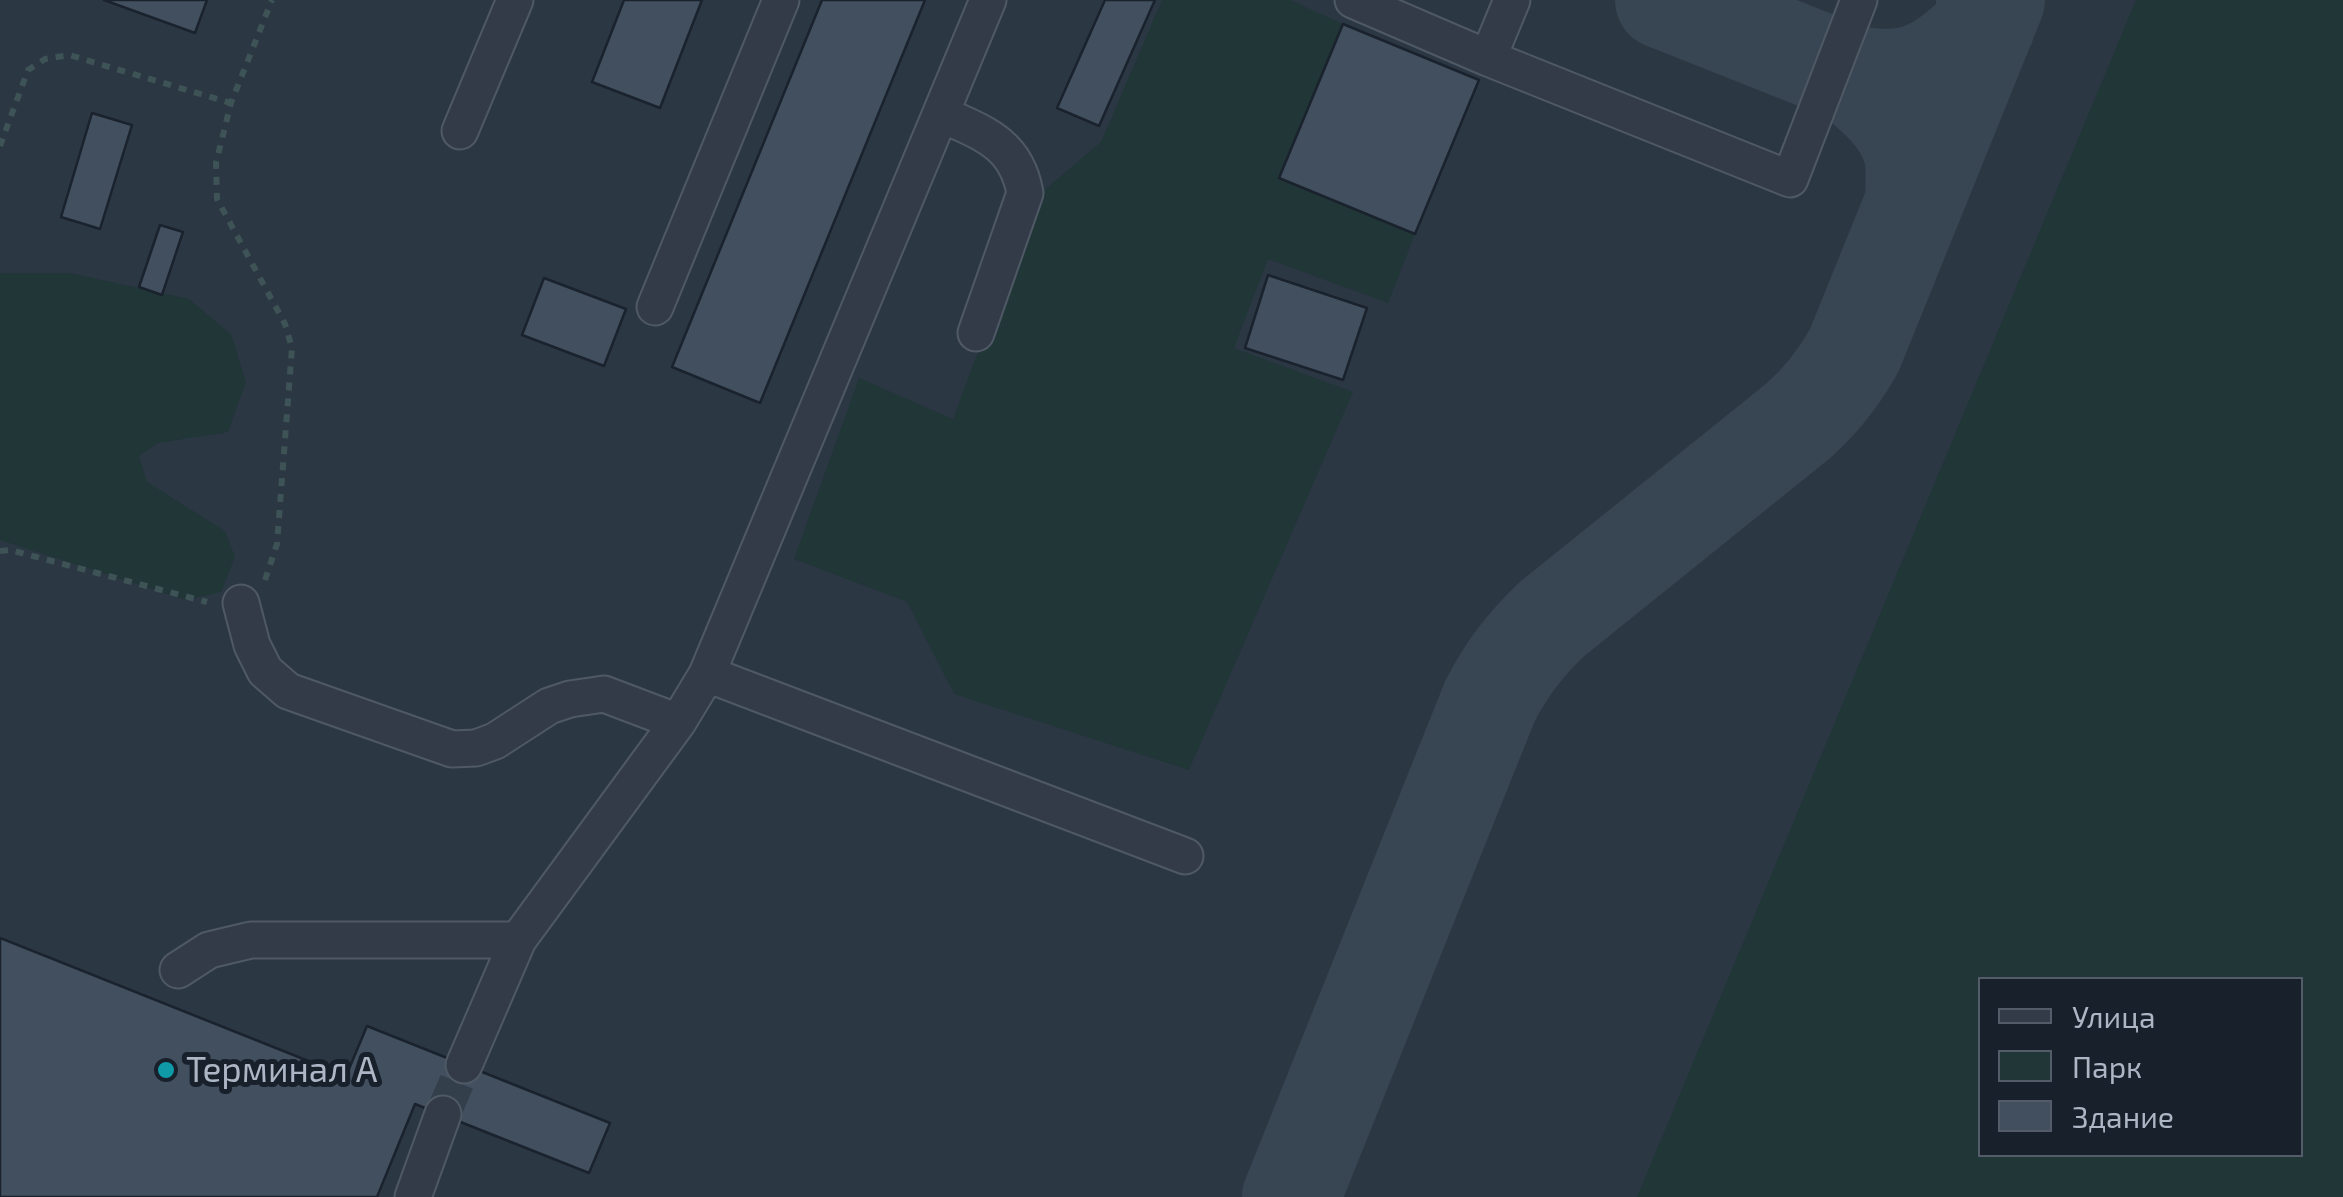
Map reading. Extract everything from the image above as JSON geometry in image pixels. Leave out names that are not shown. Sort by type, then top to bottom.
[{"type":"lane","points":[[460,131],[515,0]]},
{"type":"lane","points":[[655,307],[780,0]]},
{"type":"lane","points":[[464,1065],[518,940],[678,722],[707,674],[988,0]]},
{"type":"lane","points":[[1353,0],[1790,178],[1860,0]]},
{"type":"lane","points":[[1488,58],[1512,0]]},
{"type":"lane","points":[[941,114],[989,136],[1010,154],[1021,173],[1025,193],[976,333]]},
{"type":"lane","points":[[242,603],[252,645],[264,670],[288,691],[452,749],[476,748],[495,741],[549,706],[604,694],[678,722]]},
{"type":"lane","points":[[707,674],[1186,856]]},
{"type":"lane","points":[[178,970],[210,950],[251,940],[518,940]]},
{"type":"lane","points":[[413,1197],[442,1114]]},
{"type":"path","points":[[0,552],[10,550],[232,609],[262,590],[277,544],[292,348],[285,324],[217,199],[216,163],[231,104],[272,0]]},
{"type":"path","points":[[0,146],[28,70],[45,58],[69,55],[231,104]]},
{"type":"shaded area","points":[[0,0],[2343,0],[2343,1197],[0,1197]]},
{"type":"green space","points":[[1162,0],[1290,0],[1343,24],[1280,178],[1415,234],[1388,303],[1268,259],[1234,348],[1353,392],[1189,770],[954,694],[907,602],[794,559],[859,378],[953,419],[1036,197],[1101,142]]},
{"type":"green space","points":[[2136,0],[2343,0],[2343,1197],[1637,1197]]},
{"type":"green space","points":[[0,273],[70,273],[189,299],[231,334],[246,382],[228,432],[158,443],[139,456],[147,482],[225,531],[235,557],[221,592],[186,600],[0,540]]},
{"type":"building","points":[[104,0],[207,0],[195,33]]},
{"type":"building","points":[[624,0],[702,0],[660,108],[592,82]]},
{"type":"building","points":[[822,0],[925,0],[760,403],[672,367]]},
{"type":"building","points":[[1105,0],[1155,0],[1099,126],[1057,108]]},
{"type":"building","points":[[1343,24],[1479,80],[1415,234],[1279,178]]},
{"type":"building","points":[[92,113],[132,125],[100,229],[61,217]]},
{"type":"building","points":[[160,225],[183,232],[162,295],[139,287]]},
{"type":"building","points":[[1268,275],[1367,308],[1343,380],[1245,348]]},
{"type":"building","points":[[544,278],[626,309],[604,366],[522,335]]},
{"type":"building","name":"Терминал А","points":[[0,938],[346,1076],[367,1026],[610,1123],[589,1173],[415,1104],[377,1197],[0,1197]]},
{"type":"taxiway","points":[[1664,0],[1848,73]]},
{"type":"taxiway","points":[[1291,1197],[1496,689],[1517,657],[1552,619],[1798,421],[1836,380],[1854,351],[1996,0]]},
{"type":"taxiway","points":[[1914,203],[1914,160],[1909,141],[1896,119],[1848,73],[1891,78],[1924,71],[1954,53],[1986,25],[1985,3]]},
{"type":"tunnel","points":[[443,1114],[464,1065]]},
{"type":"place","name":"Терминал А","points":[[166,1070]]}]
